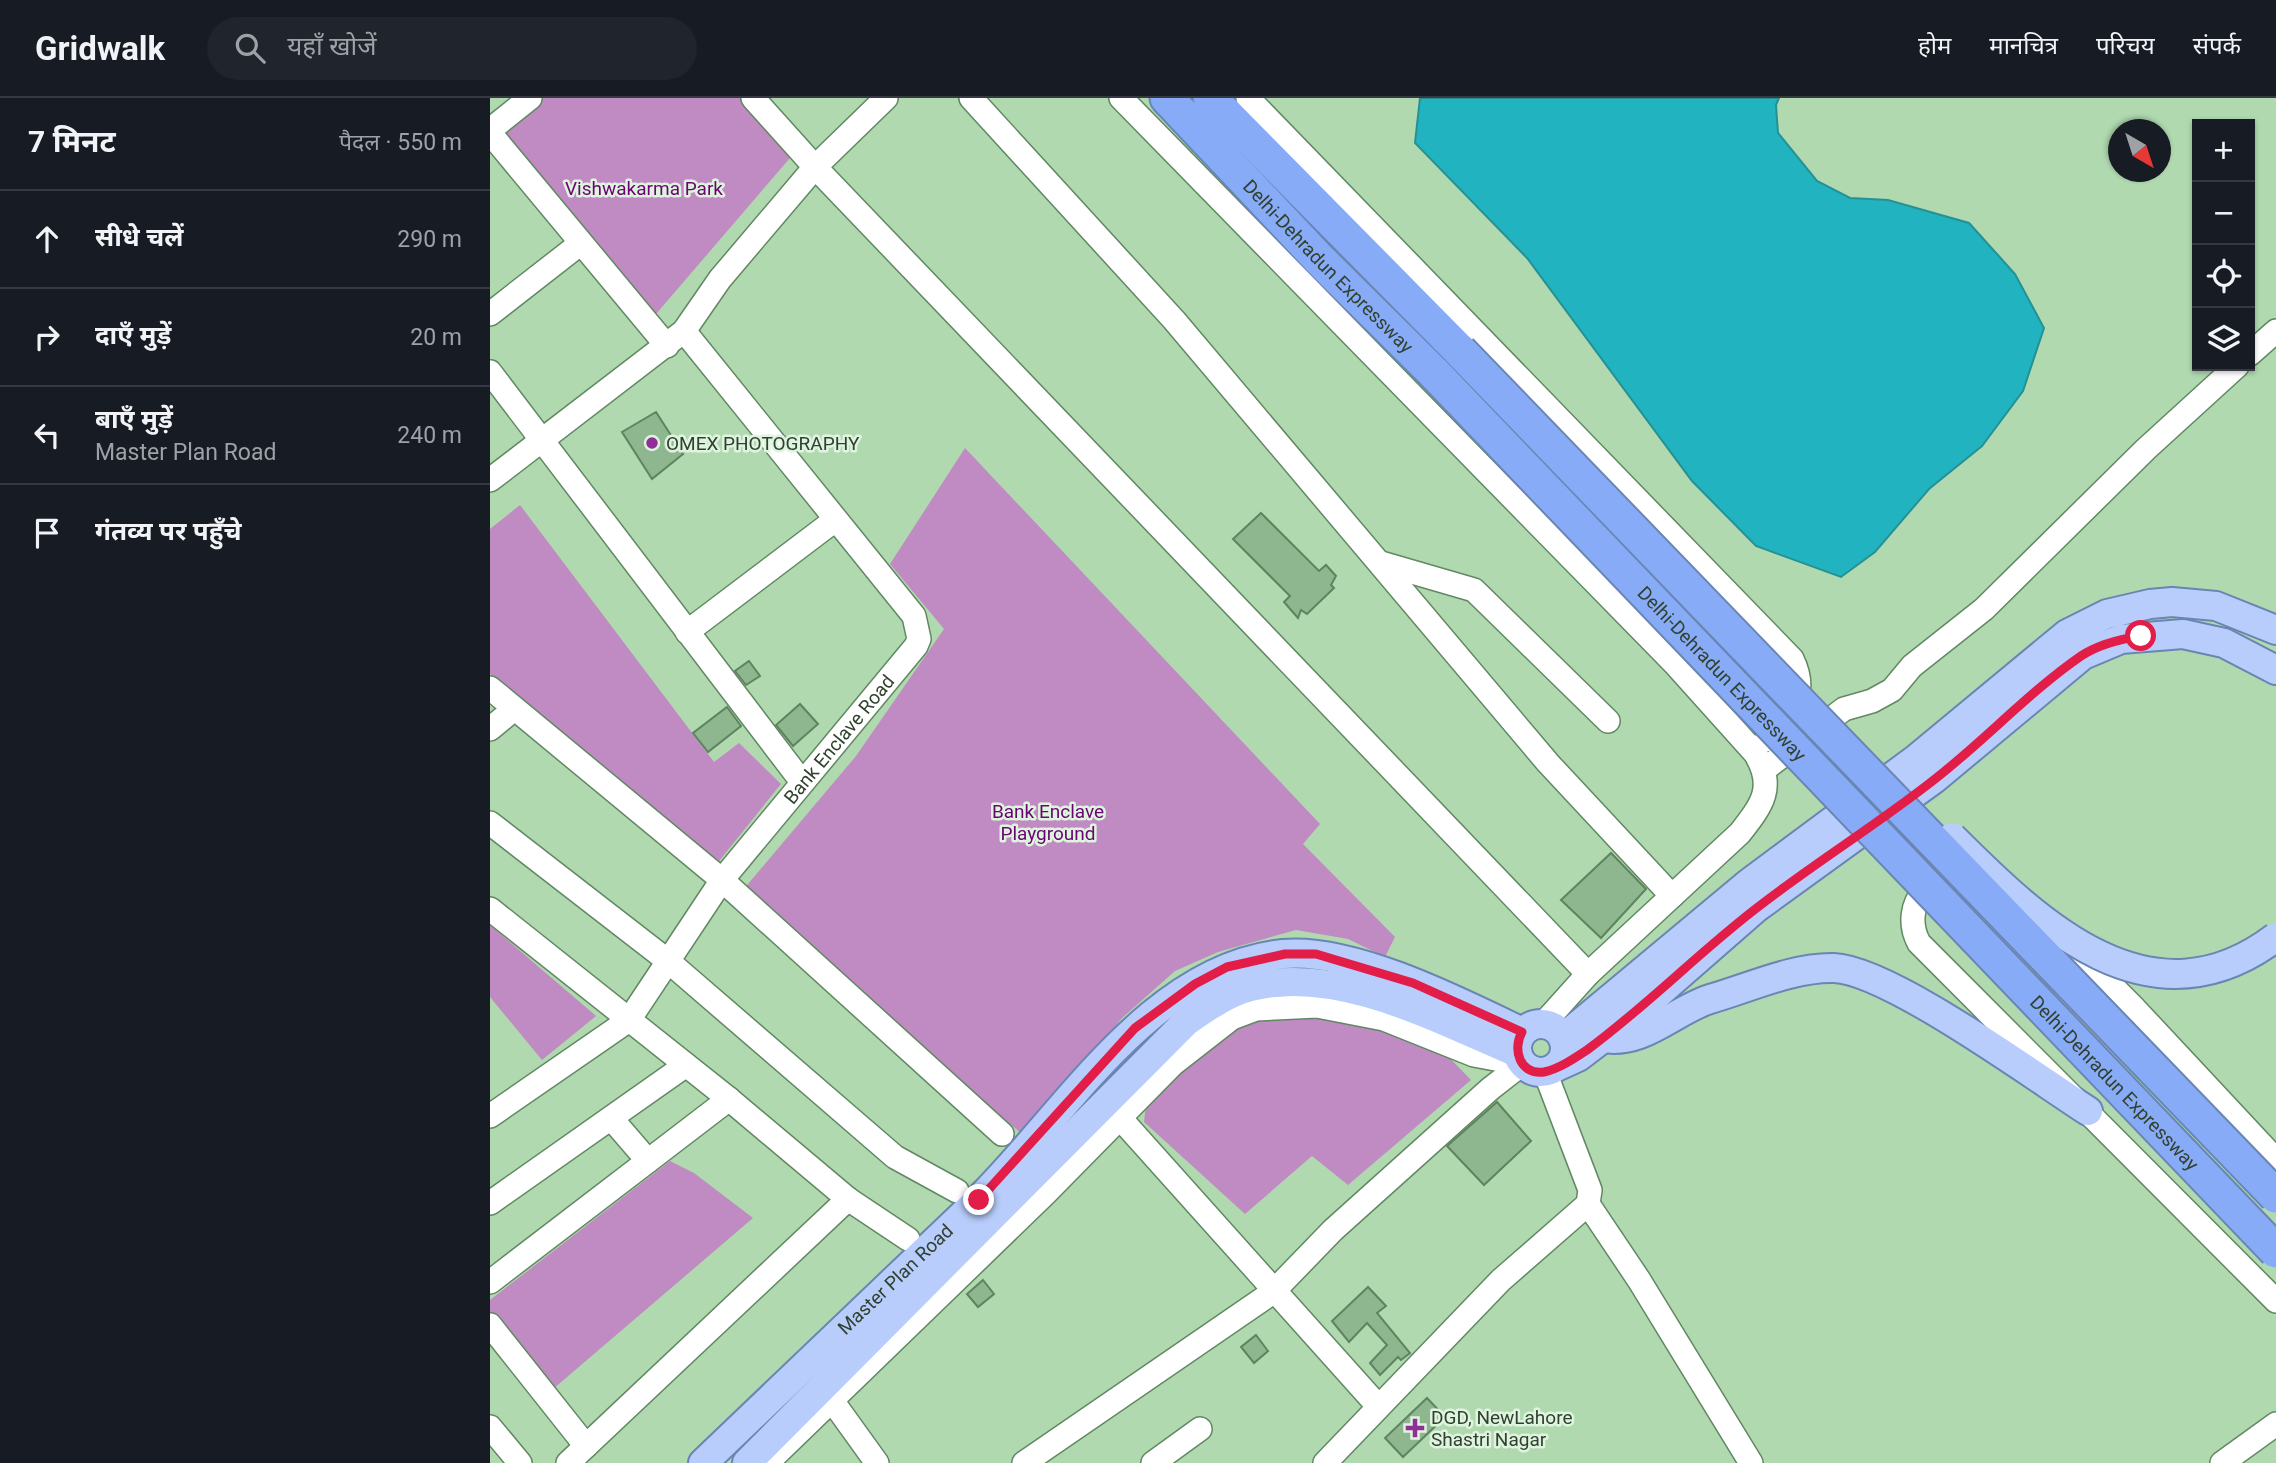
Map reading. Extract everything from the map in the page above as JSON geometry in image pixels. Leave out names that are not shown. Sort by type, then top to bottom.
[{"type":"highway","name":"Delhi-Dehradun Expressway","points":[[1167,98],[1250,209],[1303,264],[1435,374],[2276,1251]]},
{"type":"highway","name":"Delhi-Dehradun Expressway","points":[[1210,98],[1290,159],[1346,216],[1809,715],[2276,1196]]},
{"type":"main road","points":[[1538,1050],[1749,883],[1916,759],[2067,634],[2107,614],[2150,604],[2194,603],[2238,612],[2276,630]]},
{"type":"main road","points":[[747,1463],[828,1394],[1073,1152],[1186,1022],[1221,998],[1250,987],[1285,981],[1318,982],[1390,1001],[1538,1050],[1578,1056],[1603,1038],[1756,908],[1934,779],[2082,655],[2121,639],[2162,634],[2204,638],[2245,651],[2276,670]]},
{"type":"main road","points":[[1809,715],[1884,769],[1993,879],[2091,954],[2150,972],[2190,972],[2230,963],[2276,937]]},
{"type":"main road","name":"Master Plan Road","points":[[704,1463],[922,1250],[979,1200],[1135,1028],[1195,984],[1227,967],[1285,954],[1316,954],[1413,983],[1538,1050]]},
{"type":"main road","points":[[1603,1038],[1626,1040],[1638,1036],[1696,1004],[1800,972],[1846,969],[1869,975],[1929,1010],[2088,1111]]},
{"type":"street","points":[[753,98],[815,167],[1588,974]]},
{"type":"street","points":[[490,480],[676,338],[720,279],[815,167],[886,98]]},
{"type":"street","points":[[971,98],[1174,320],[1548,763],[1672,896]]},
{"type":"street","points":[[1024,1463],[1273,1292],[1333,1230],[1490,1089],[1538,1050],[1588,974],[1740,833],[1757,812],[1768,782],[1760,761],[1676,665],[1277,236],[1250,209],[1121,98]]},
{"type":"street","points":[[1248,98],[1290,159],[1792,659],[1800,675],[1799,691],[1793,708],[1760,761]]},
{"type":"street","points":[[490,132],[518,102]]},
{"type":"street","name":"Bank Enclave Road","points":[[490,132],[581,243],[676,338],[835,520],[914,616],[919,639],[916,646],[722,880],[629,1020],[490,1116]]},
{"type":"street","points":[[490,314],[581,243]]},
{"type":"street","points":[[2255,350],[2276,331]]},
{"type":"street","points":[[1760,761],[1844,709],[1872,701],[1892,690],[1912,666],[1984,609],[2146,449],[2232,371]]},
{"type":"street","points":[[490,372],[802,782]]},
{"type":"street","points":[[687,632],[835,520]]},
{"type":"street","points":[[1381,563],[1474,590],[1608,721]]},
{"type":"street","points":[[490,688],[722,880],[1002,1134]]},
{"type":"street","points":[[490,729],[514,709]]},
{"type":"street","points":[[490,824],[668,961],[895,1157],[957,1191]]},
{"type":"street","points":[[2276,1160],[2135,1009],[2042,917],[1965,877],[1946,877],[1930,885],[1917,899],[1912,916],[1919,943],[2276,1301]]},
{"type":"street","points":[[490,909],[729,1099],[849,1199],[908,1238]]},
{"type":"street","points":[[1073,1152],[1120,1118],[1173,1064],[1232,1018],[1256,1009],[1282,1005],[1317,1006],[1374,1017],[1474,1055],[1538,1050]]},
{"type":"street","points":[[1325,1463],[1501,1280],[1588,1204],[1590,1190],[1538,1050]]},
{"type":"street","points":[[490,1203],[686,1065]]},
{"type":"street","points":[[490,1282],[729,1099]]},
{"type":"street","points":[[611,1118],[648,1161]]},
{"type":"street","points":[[1120,1118],[1273,1292],[1378,1406]]},
{"type":"street","points":[[568,1463],[849,1199]]},
{"type":"street","points":[[1588,1204],[1639,1280],[1751,1463]]},
{"type":"street","points":[[490,1325],[586,1446]]},
{"type":"street","points":[[767,1463],[828,1394],[877,1463]]},
{"type":"street","points":[[2222,1463],[2276,1424]]},
{"type":"street","points":[[490,1427],[520,1463]]},
{"type":"street","points":[[1153,1463],[1200,1429]]},
{"type":"green space","name":"Vishwakarma Park","points":[[510,98],[744,98],[796,151],[644,328],[490,150],[490,114]]},
{"type":"green space","name":"Bank Enclave Playground","points":[[965,448],[1320,824],[1303,844],[1395,937],[1385,957],[1348,939],[1296,930],[1218,952],[1175,971],[1122,1018],[1025,1137],[743,890],[856,756],[944,629],[890,564]]},
{"type":"green space","points":[[520,505],[714,762],[739,743],[781,784],[711,871],[490,674],[490,529]]},
{"type":"green space","points":[[490,925],[596,1016],[542,1060],[490,997]]},
{"type":"green space","points":[[1297,1005],[1374,1018],[1441,1049],[1471,1080],[1348,1185],[1312,1156],[1245,1214],[1144,1122],[1147,1095],[1233,1018]]},
{"type":"green space","points":[[670,1161],[694,1173],[753,1218],[539,1401],[490,1331],[490,1300]]},
{"type":"water","points":[[1420,98],[1779,98],[1776,105],[1778,133],[1817,181],[1850,198],[1888,200],[1969,223],[2015,274],[2044,328],[2023,391],[1982,446],[1929,489],[1875,552],[1841,577],[1756,546],[1692,481],[1527,258],[1415,143]]},
{"type":"building","name":"OMEX PHOTOGRAPHY","points":[[656,412],[683,454],[652,479],[622,432]]},
{"type":"building","points":[[1261,513],[1319,571],[1326,565],[1336,576],[1331,585],[1334,588],[1307,614],[1301,610],[1298,618],[1284,602],[1290,596],[1233,539]]},
{"type":"building","points":[[749,661],[760,676],[746,685],[735,671]]},
{"type":"building","points":[[800,704],[818,724],[793,746],[776,725]]},
{"type":"building","points":[[727,707],[741,726],[708,752],[693,733]]},
{"type":"building","points":[[1611,853],[1646,889],[1601,938],[1561,900]]},
{"type":"building","points":[[1497,1102],[1531,1141],[1484,1185],[1447,1146]]},
{"type":"building","points":[[983,1280],[994,1294],[978,1307],[967,1294]]},
{"type":"building","points":[[1368,1287],[1386,1306],[1377,1313],[1410,1353],[1401,1360],[1398,1357],[1380,1375],[1370,1363],[1387,1345],[1367,1323],[1349,1342],[1332,1321]]},
{"type":"building","points":[[1256,1335],[1268,1351],[1254,1363],[1241,1347]]},
{"type":"building","name":"DGD, NewLahore Shastri Nagar","points":[[1427,1398],[1445,1417],[1403,1457],[1385,1438]]},
{"type":"place","name":"OMEX PHOTOGRAPHY","points":[[652,443]]},
{"type":"place","name":"DGD, NewLahore Shastri Nagar","points":[[1415,1428]]},
{"type":"route","points":[[979,1200],[1135,1028],[1195,984],[1227,967],[1258,958],[1285,954],[1316,954],[1413,983],[1522,1032],[1516,1048],[1522,1064],[1534,1071],[1548,1071],[1578,1056],[1637,1012],[1756,908],[1934,779],[2082,655],[2121,639],[2141,636]]}]
